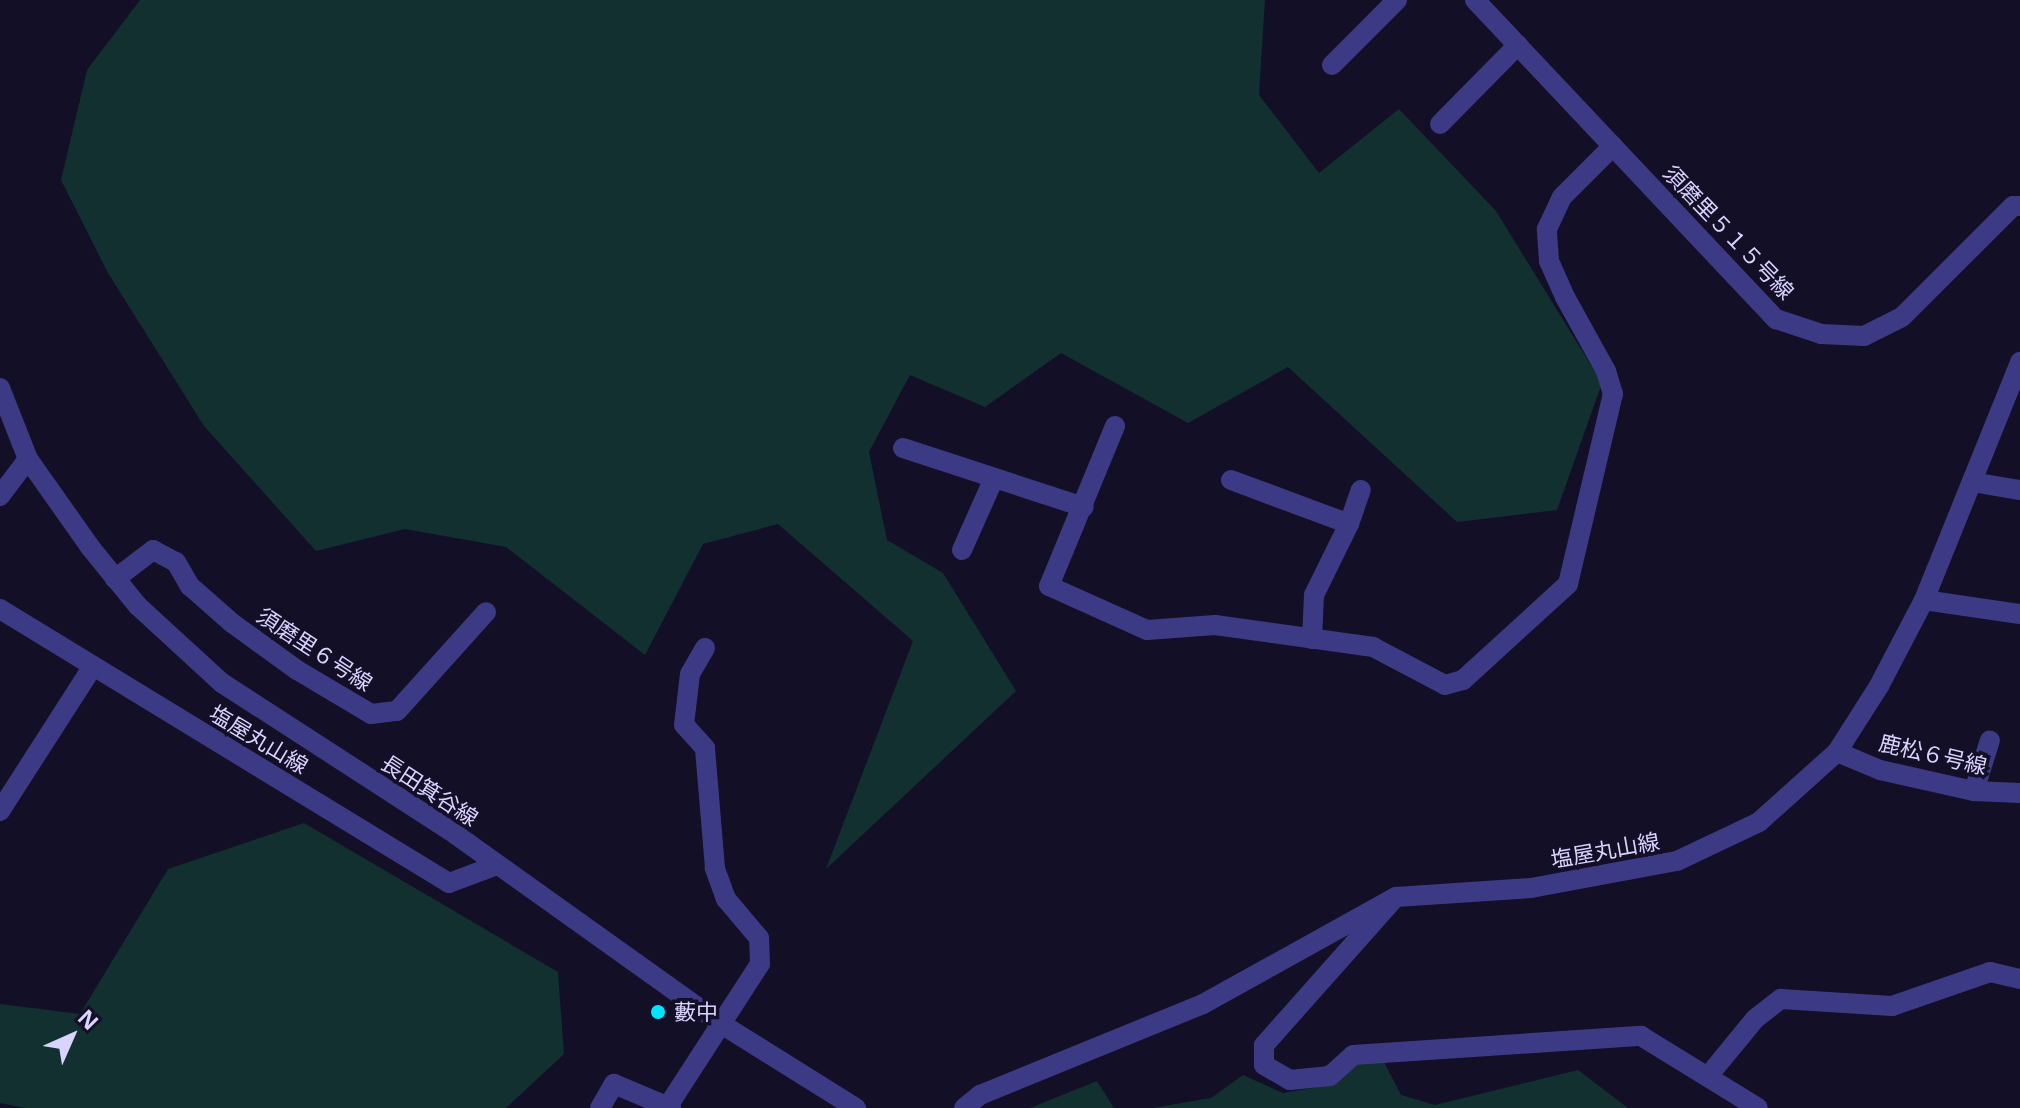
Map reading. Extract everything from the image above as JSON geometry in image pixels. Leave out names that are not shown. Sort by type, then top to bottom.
[{"type":"street","points":[[1332,65],[1397,0]]},
{"type":"street","name":"須磨里５１５号線","points":[[1475,0],[1776,319],[1821,334],[1864,336],[1902,317],[2013,206],[2020,206]]},
{"type":"street","points":[[1440,124],[1518,45]]},
{"type":"street","points":[[1115,426],[1049,586],[1147,630],[1215,625],[1373,647],[1445,685],[1463,680],[1568,584],[1613,394],[1606,371],[1549,261],[1547,229],[1562,197],[1613,146]]},
{"type":"street","name":"塩屋丸山線","points":[[964,1108],[980,1095],[1203,1004],[1396,897],[1531,888],[1677,861],[1759,822],[1837,752],[1879,686],[1924,600],[2020,362]]},
{"type":"street","name":"長田箕谷線","points":[[0,388],[28,459],[115,579],[164,632],[228,688],[497,865],[723,1025],[856,1108]]},
{"type":"street","points":[[903,448],[1084,507]]},
{"type":"street","points":[[0,469],[28,459]]},
{"type":"street","points":[[0,496],[28,459]]},
{"type":"street","points":[[962,550],[994,478]]},
{"type":"street","points":[[1231,480],[1349,524]]},
{"type":"street","points":[[1972,482],[2020,490]]},
{"type":"street","points":[[1312,639],[1314,595],[1349,524],[1361,490]]},
{"type":"street","name":"須磨里６号線","points":[[115,579],[153,550],[176,562],[190,586],[232,623],[297,670],[371,714],[397,711],[486,612]]},
{"type":"street","points":[[1924,600],[2020,614]]},
{"type":"street","name":"塩屋丸山線","points":[[0,609],[449,883],[497,865]]},
{"type":"street","points":[[600,1108],[614,1084],[670,1107],[704,1046],[723,1025],[760,964],[759,938],[726,899],[715,868],[705,748],[684,725],[690,674],[705,648]]},
{"type":"street","points":[[0,811],[93,666]]},
{"type":"street","points":[[1974,791],[1990,740]]},
{"type":"street","name":"鹿松６号線","points":[[1837,752],[1880,770],[1974,791],[2020,793]]},
{"type":"street","points":[[1396,897],[1264,1045],[1264,1065],[1290,1080],[1330,1076],[1353,1055],[1641,1036],[1709,1075],[1758,1108]]},
{"type":"street","points":[[1709,1075],[1755,1019],[1781,999],[1892,1006],[1990,972],[2020,979]]},
{"type":"green space","points":[[140,0],[1265,0],[1259,95],[1319,173],[1399,109],[1496,211],[1602,383],[1557,510],[1457,522],[1288,367],[1188,423],[1061,353],[985,407],[910,375],[869,452],[887,540],[943,573],[1016,691],[826,869],[913,641],[778,524],[703,544],[645,655],[506,547],[405,529],[316,551],[204,426],[108,273],[61,180],[87,70]]},
{"type":"green space","points":[[304,823],[558,972],[564,1054],[506,1108],[25,1108],[0,1103],[0,1004],[80,1014],[168,869]]},
{"type":"green space","points":[[1384,1062],[1401,1095],[1435,1105],[1578,1070],[1628,1108],[1152,1108],[1211,1098],[1243,1075],[1283,1093],[1336,1084],[1353,1064]]},
{"type":"green space","points":[[1097,1081],[1114,1108],[1030,1108]]},
{"type":"place","name":"藪中","points":[[658,1012]]}]
